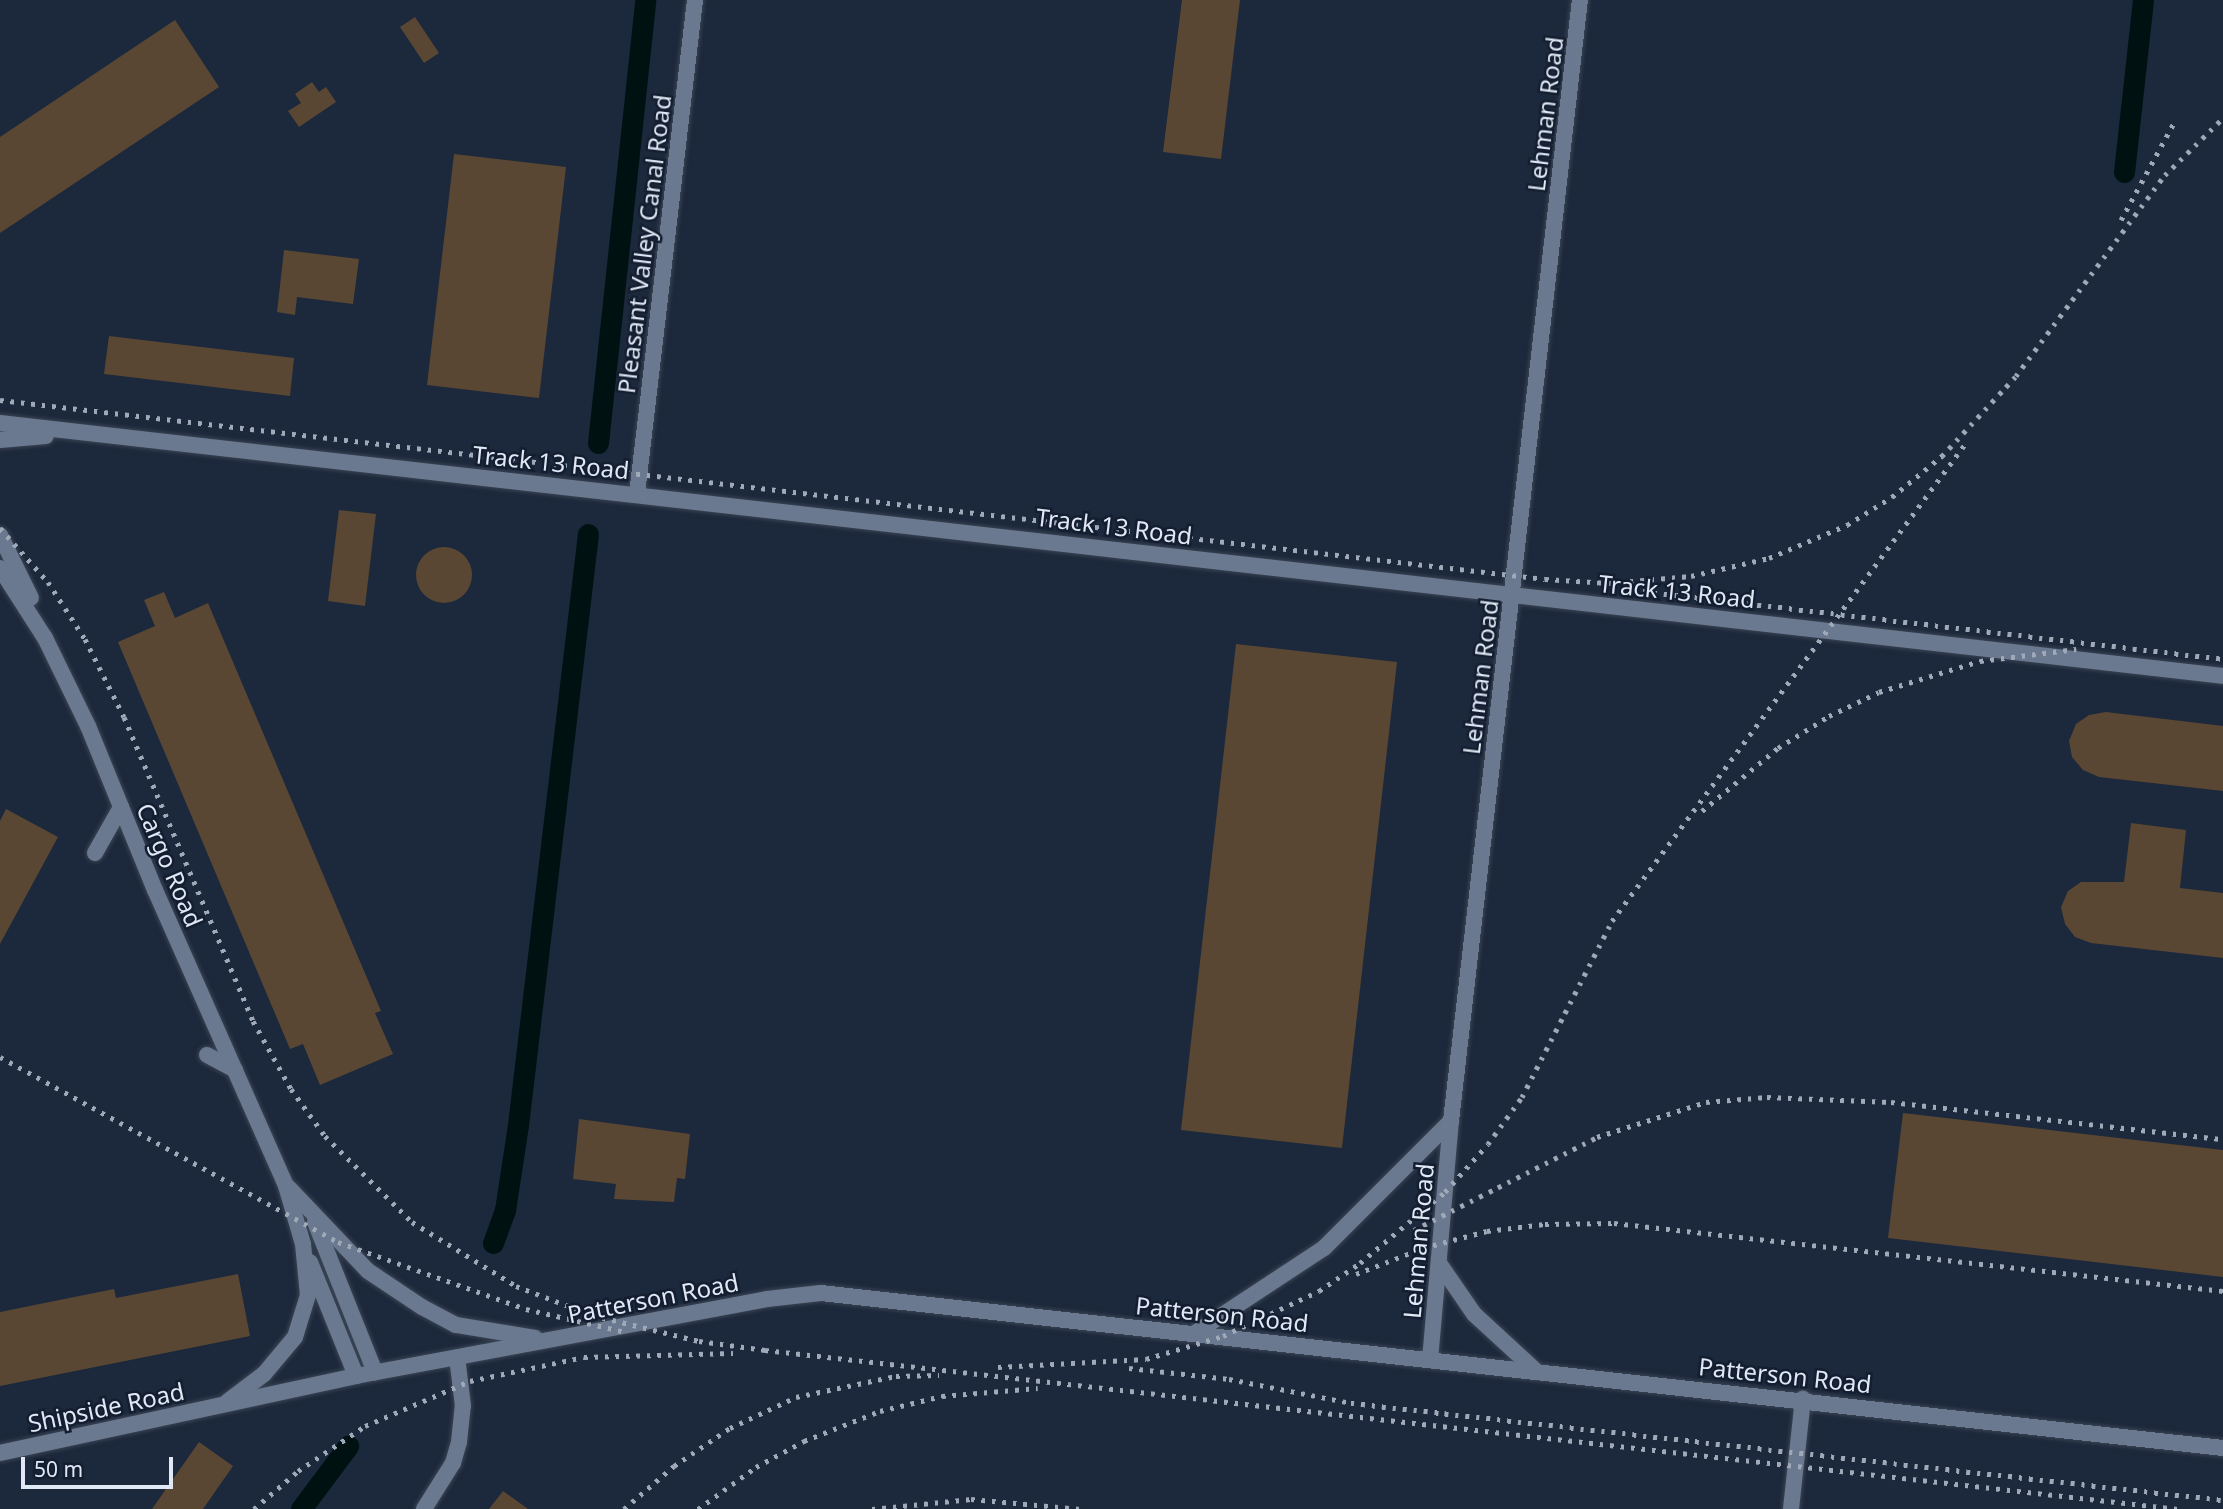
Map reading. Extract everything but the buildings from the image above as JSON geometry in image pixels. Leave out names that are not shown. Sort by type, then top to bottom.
[{"type":"street","name":"Pleasant Valley Canal Road","points":[[637,494],[695,0]]},
{"type":"street","name":"Lehman Road","points":[[1430,1360],[1451,1121],[1580,0]]},
{"type":"street","name":"Track 13 Road","points":[[0,423],[2223,676]]},
{"type":"street","points":[[0,440],[85,433]]},
{"type":"street","points":[[0,434],[57,435]]},
{"type":"street","points":[[0,535],[27,589],[43,634]]},
{"type":"street","name":"Cargo Road","points":[[0,568],[43,634],[121,807],[286,1186],[303,1244],[308,1295],[295,1337],[264,1374],[222,1405]]},
{"type":"street","points":[[95,853],[121,807]]},
{"type":"street","points":[[207,1055],[235,1070]]},
{"type":"street","points":[[1195,1333],[1324,1248],[1451,1121]]},
{"type":"street","name":"Cargo Road","points":[[286,1186],[368,1271],[439,1317],[505,1336],[558,1340]]},
{"type":"street","points":[[312,1213],[375,1373]]},
{"type":"street","points":[[303,1244],[356,1376]]},
{"type":"street","points":[[1439,1263],[1474,1314],[1537,1372]]},
{"type":"street","name":"Patterson Road","points":[[222,1405],[356,1376],[767,1299],[821,1293],[1803,1399],[2223,1448]]},
{"type":"street","points":[[424,1509],[453,1463],[459,1441],[463,1406],[457,1357]]},
{"type":"street","points":[[1791,1509],[1803,1399]]},
{"type":"street","name":"Shipside Road","points":[[0,1453],[222,1405]]},
{"type":"waterway","points":[[598,443],[645,0]]},
{"type":"waterway","points":[[2124,172],[2143,0]]},
{"type":"waterway","points":[[493,1243],[505,1210],[518,1125],[588,534]]},
{"type":"waterway","points":[[301,1509],[348,1446]]},
{"type":"railway","points":[[0,400],[1545,579],[1609,583],[1691,576],[1769,558],[1847,525],[1892,497],[1942,456],[2016,376],[2165,175],[2223,118]]},
{"type":"railway","points":[[2121,220],[2175,121]]},
{"type":"railway","points":[[998,1367],[1146,1359],[1223,1336],[1319,1291],[1360,1263],[1445,1192],[1488,1144],[1522,1097],[1612,921],[1966,443]]},
{"type":"railway","points":[[0,528],[48,582],[85,639],[124,717],[253,1021],[291,1089],[325,1136],[412,1222],[516,1286],[592,1315],[699,1341],[765,1350],[2178,1509]]},
{"type":"railway","points":[[1632,590],[2223,659]]},
{"type":"railway","points":[[1702,811],[1778,748],[1829,716],[1879,692],[1980,661],[2076,649]]},
{"type":"railway","points":[[0,1057],[338,1242],[526,1309],[626,1332]]},
{"type":"railway","points":[[1414,1230],[1597,1137],[1706,1102],[1767,1097],[1891,1102],[2223,1139]]},
{"type":"railway","points":[[1356,1274],[1423,1248],[1487,1231],[1545,1224],[1614,1223],[2223,1291]]},
{"type":"railway","points":[[254,1509],[298,1471],[365,1426],[470,1381],[584,1357],[733,1353]]},
{"type":"railway","points":[[1129,1368],[1229,1379],[1351,1403],[2223,1500]]},
{"type":"railway","points":[[624,1509],[674,1466],[730,1428],[796,1397],[896,1376],[939,1375]]},
{"type":"railway","points":[[698,1509],[756,1467],[804,1441],[880,1411],[942,1396],[1038,1388]]},
{"type":"railway","points":[[872,1509],[971,1499],[1081,1509]]}]
